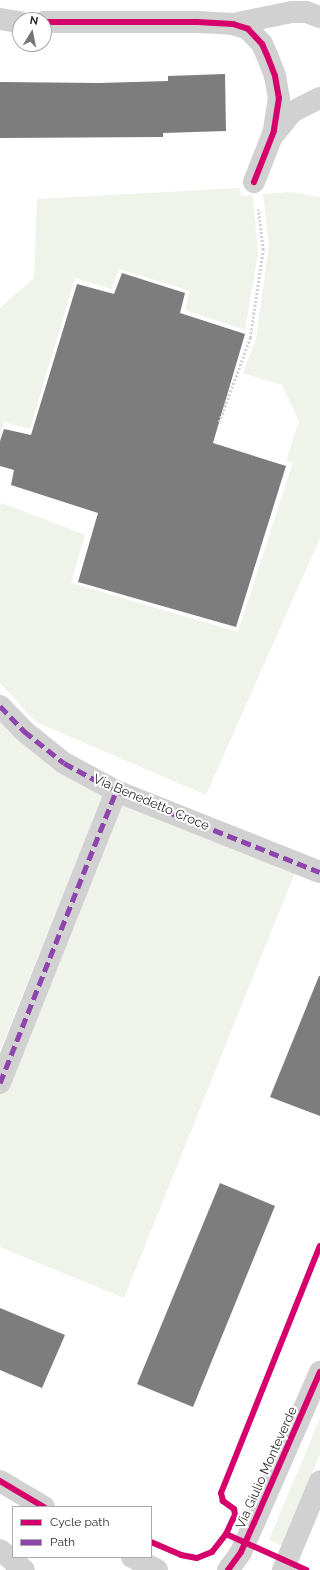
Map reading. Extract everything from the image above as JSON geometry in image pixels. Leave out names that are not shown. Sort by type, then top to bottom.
[{"type":"street","points":[[52,22],[233,24],[292,12],[306,12],[320,17]]},
{"type":"street","points":[[0,18],[12,20]]},
{"type":"street","points":[[233,24],[248,29],[256,36],[267,55],[275,76],[279,108],[267,148],[254,182]]},
{"type":"street","points":[[267,148],[281,124],[292,112],[320,98]]},
{"type":"street","name":"Via Benedetto Croce","points":[[0,706],[24,731],[64,763],[116,791],[320,872]]},
{"type":"street","points":[[0,1083],[116,791]]},
{"type":"street","name":"Via Giulio Monteverde","points":[[228,1570],[238,1557],[254,1523],[320,1372]]},
{"type":"street","points":[[0,1481],[42,1506]]},
{"type":"street","points":[[283,1570],[320,1481]]},
{"type":"street","points":[[0,1550],[24,1570]]},
{"type":"street","points":[[134,1558],[157,1570]]},
{"type":"path","points":[[219,422],[250,338],[263,250],[254,182]]},
{"type":"shaded area","points":[[240,188],[241,196],[253,195],[258,253],[245,330],[185,310],[190,291],[119,269],[111,289],[75,278],[30,429],[4,422],[0,436],[0,308],[34,278],[37,199]]},
{"type":"shaded area","points":[[292,192],[320,197],[320,538],[206,795],[36,722],[0,683],[0,505],[2,503],[85,535],[71,583],[238,632],[293,462],[286,461],[299,421],[282,385],[243,373],[256,339],[269,245],[263,194]]},
{"type":"shaded area","points":[[0,717],[105,792],[0,1050]]},
{"type":"shaded area","points":[[117,797],[296,870],[124,1298],[0,1247],[0,1090]]},
{"type":"shaded area","points":[[320,1418],[320,1454],[282,1546],[269,1540]]},
{"type":"building","points":[[225,74],[226,131],[163,133],[163,137],[0,138],[0,82],[99,83],[168,81],[168,76]]},
{"type":"building","points":[[122,273],[185,293],[180,313],[245,334],[213,443],[286,466],[236,627],[78,582],[98,513],[11,485],[14,470],[0,466],[0,441],[4,429],[31,435],[77,284],[114,294]]},
{"type":"building","points":[[320,976],[320,1116],[270,1097]]},
{"type":"building","points":[[220,1183],[275,1206],[193,1407],[137,1384]]},
{"type":"building","points":[[0,1308],[65,1335],[42,1388],[0,1370]]},
{"type":"marked path","points":[[0,706],[24,731],[64,763],[116,791],[320,872]]},
{"type":"marked path","points":[[0,1083],[116,791]]},
{"type":"cycle path","points":[[52,22],[197,22],[233,24],[248,29],[262,44],[267,55],[275,76],[279,98],[274,131],[254,182]]},
{"type":"cycle path","points":[[152,1542],[181,1555],[197,1558],[212,1552],[226,1534],[235,1515],[234,1509],[223,1501],[221,1493],[320,1246]]},
{"type":"cycle path","points":[[228,1570],[241,1552],[320,1372]]},
{"type":"cycle path","points":[[0,1481],[42,1506]]},
{"type":"cycle path","points":[[226,1534],[306,1570]]}]
